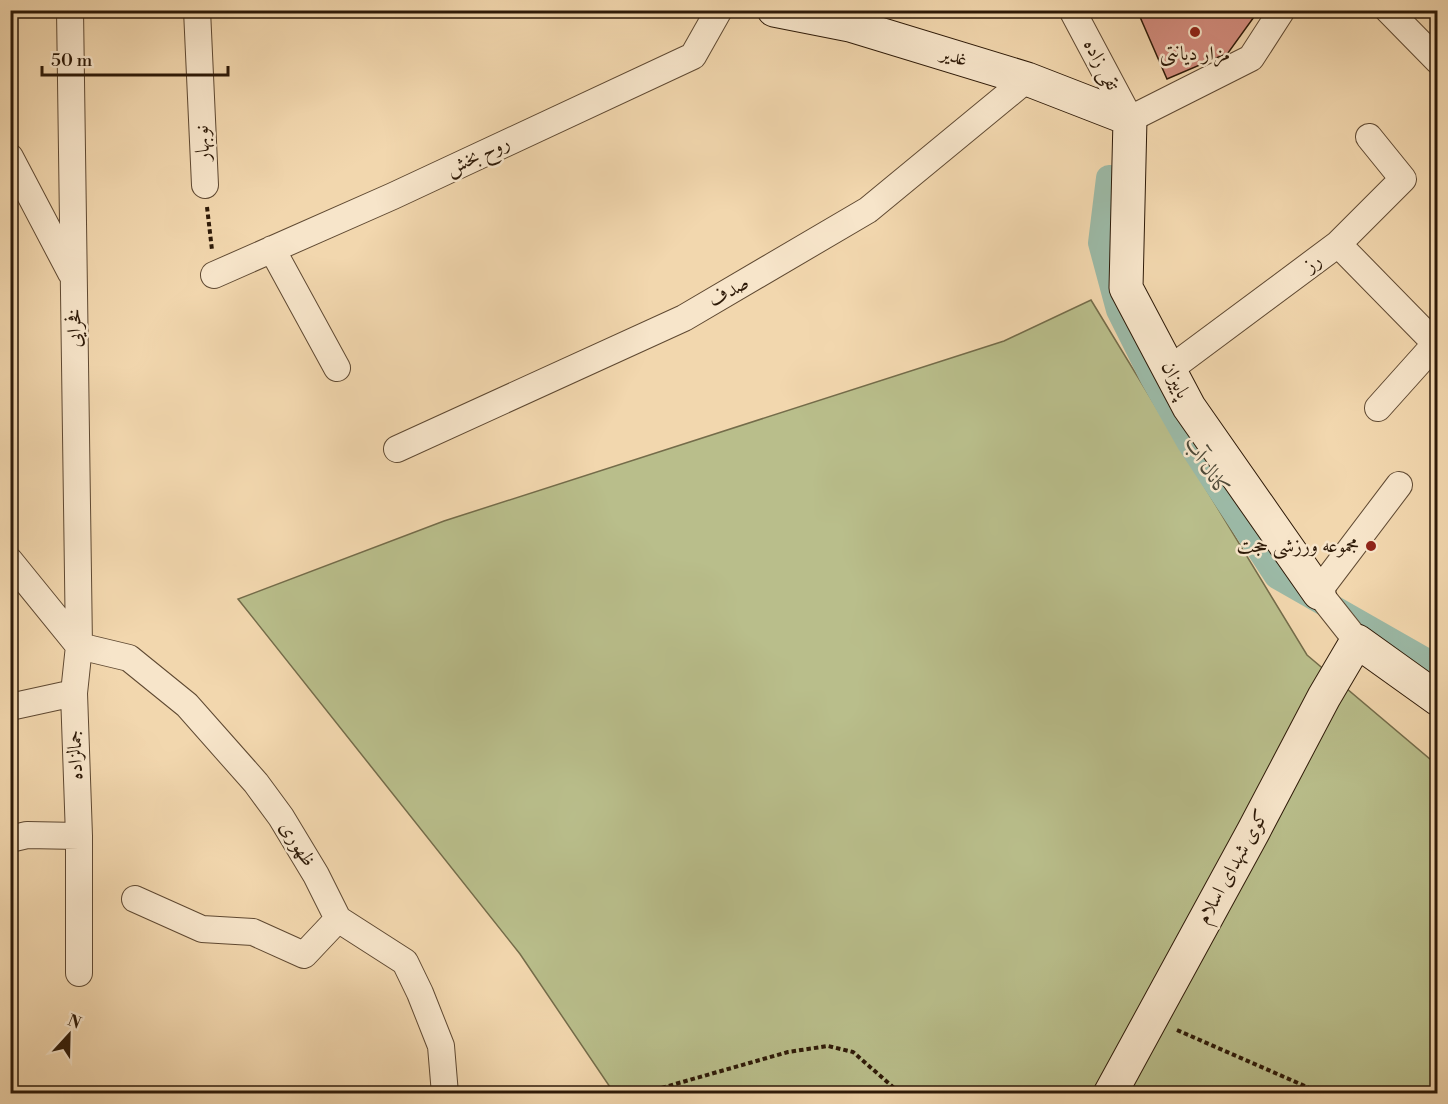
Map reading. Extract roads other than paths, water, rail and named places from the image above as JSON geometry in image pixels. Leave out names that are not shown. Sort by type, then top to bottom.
[{"type":"main road","name":"غدیر","points":[[774,10],[850,25],[1027,79],[1130,119]]},
{"type":"main road","name":"پاییزان","points":[[1130,119],[1126,288],[1189,407],[1323,600]]},
{"type":"main road","name":"پاییزان","points":[[1357,641],[1437,699]]},
{"type":"main road","name":"کوی شهدای اسلام","points":[[1110,1094],[1357,641]]},
{"type":"street","name":"فخرایی","points":[[70,10],[79,646]]},
{"type":"street","name":"نوبهار","points":[[197,10],[205,185]]},
{"type":"street","name":"روح بخش","points":[[214,275],[393,196],[693,56],[719,10]]},
{"type":"street","name":"تقی زاده","points":[[1072,10],[1130,119]]},
{"type":"street","points":[[1130,119],[1251,58],[1282,10]]},
{"type":"street","points":[[1388,10],[1437,61]]},
{"type":"street","name":"صدف","points":[[397,449],[684,318],[868,210],[1027,79]]},
{"type":"street","name":"رز","points":[[1170,369],[1338,244],[1403,179],[1369,137]]},
{"type":"street","points":[[10,156],[74,279]]},
{"type":"street","points":[[1338,244],[1436,342],[1378,408]]},
{"type":"street","points":[[272,249],[337,368]]},
{"type":"street","points":[[1323,600],[1399,485]]},
{"type":"street","points":[[10,561],[79,646]]},
{"type":"street","name":"پاییزان","points":[[1323,600],[1357,641]]},
{"type":"street","name":"جمالزاده","points":[[79,646],[74,693],[80,836],[79,973]]},
{"type":"street","name":"ظهوری","points":[[79,646],[129,658],[187,705],[256,783],[268,800],[316,875],[338,919]]},
{"type":"street","points":[[10,707],[74,693]]},
{"type":"street","points":[[10,839],[27,835],[80,836]]},
{"type":"street","points":[[135,899],[202,928],[253,932],[304,955],[338,919],[405,962],[441,1046],[445,1094]]},
{"type":"waterway","name":"کانال آب","points":[[1109,178],[1101,243],[1119,310],[1152,376],[1190,443],[1277,576],[1438,669]]},
{"type":"place","name":"مزار دیانتی","points":[[1195,32]]},
{"type":"place","name":"مجموعه ورزشی حجت","points":[[1371,546]]}]
